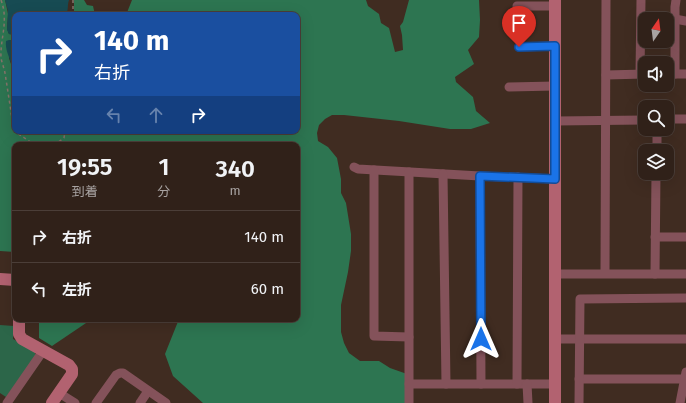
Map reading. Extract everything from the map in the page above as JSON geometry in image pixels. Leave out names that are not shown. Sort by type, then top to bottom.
[{"type":"street","points":[[605,274],[606,0]]},
{"type":"street","points":[[641,0],[643,56]]},
{"type":"street","points":[[672,56],[676,0]]},
{"type":"street","points":[[517,6],[555,3],[555,403]]},
{"type":"street","points":[[675,19],[686,21]]},
{"type":"street","points":[[519,47],[555,46]]},
{"type":"street","points":[[606,75],[638,74]]},
{"type":"street","points":[[674,74],[686,74]]},
{"type":"street","points":[[510,87],[555,86]]},
{"type":"street","points":[[674,119],[686,119]]},
{"type":"street","points":[[555,121],[638,120]]},
{"type":"street","points":[[354,167],[358,169],[374,170],[555,179]]},
{"type":"street","points":[[374,170],[374,336],[409,337]]},
{"type":"street","points":[[409,172],[409,403]]},
{"type":"street","points":[[443,174],[446,384]]},
{"type":"street","points":[[480,176],[481,384]]},
{"type":"street","points":[[517,384],[518,177]]},
{"type":"street","points":[[655,274],[656,180]]},
{"type":"street","points":[[655,237],[686,237]]},
{"type":"street","points":[[555,274],[686,274]]},
{"type":"street","points":[[0,279],[12,280]]},
{"type":"street","points":[[579,403],[580,299],[686,298]]},
{"type":"street","points":[[19,322],[19,334],[22,339],[69,365],[72,369],[72,374],[52,403]]},
{"type":"street","points":[[555,339],[686,339]]},
{"type":"street","points":[[7,403],[43,351]]},
{"type":"street","points":[[96,403],[116,375],[120,373],[123,373],[166,403]]},
{"type":"street","points":[[579,379],[685,376],[684,393],[680,403]]},
{"type":"street","points":[[409,384],[555,384]]},
{"type":"street","points":[[527,384],[528,403]]},
{"type":"street","points":[[140,403],[148,391]]},
{"type":"street","points":[[60,393],[75,403]]},
{"type":"path","points":[[1,0],[5,14],[1,57],[12,119]]},
{"type":"path","points":[[72,0],[73,12]]},
{"type":"path","points":[[18,134],[30,142]]},
{"type":"path","points":[[58,142],[64,138],[65,134]]},
{"type":"green space","points":[[0,0],[5,0],[8,14],[8,32],[12,34],[12,40],[9,40],[9,58],[12,70],[12,134],[300,134],[300,12],[127,12],[132,0],[366,0],[368,6],[379,14],[381,23],[389,28],[395,52],[403,50],[400,26],[403,22],[409,0],[479,0],[479,37],[468,50],[474,64],[455,77],[456,82],[473,97],[476,111],[490,123],[471,129],[450,129],[399,121],[332,115],[319,125],[317,133],[318,141],[328,147],[337,158],[341,179],[341,193],[346,203],[351,234],[351,251],[341,305],[341,332],[344,343],[349,353],[360,361],[379,361],[390,368],[407,374],[407,403],[203,403],[173,376],[165,354],[178,322],[300,322],[300,142],[12,142],[12,252],[0,251]]},
{"type":"green space","points":[[74,0],[84,0],[87,5],[93,6],[94,12],[74,12]]},
{"type":"green space","points":[[39,322],[88,322],[52,346],[39,338]]},
{"type":"green space","points":[[0,325],[14,326],[13,339],[34,350],[36,356],[6,397],[0,393]]},
{"type":"water","points":[[5,0],[69,0],[67,12],[12,12],[12,34],[9,34],[7,30],[8,11]]},
{"type":"water","points":[[12,40],[12,66],[7,52],[6,41]]},
{"type":"route","points":[[481,339],[480,176],[555,179],[555,46],[519,47]]}]
